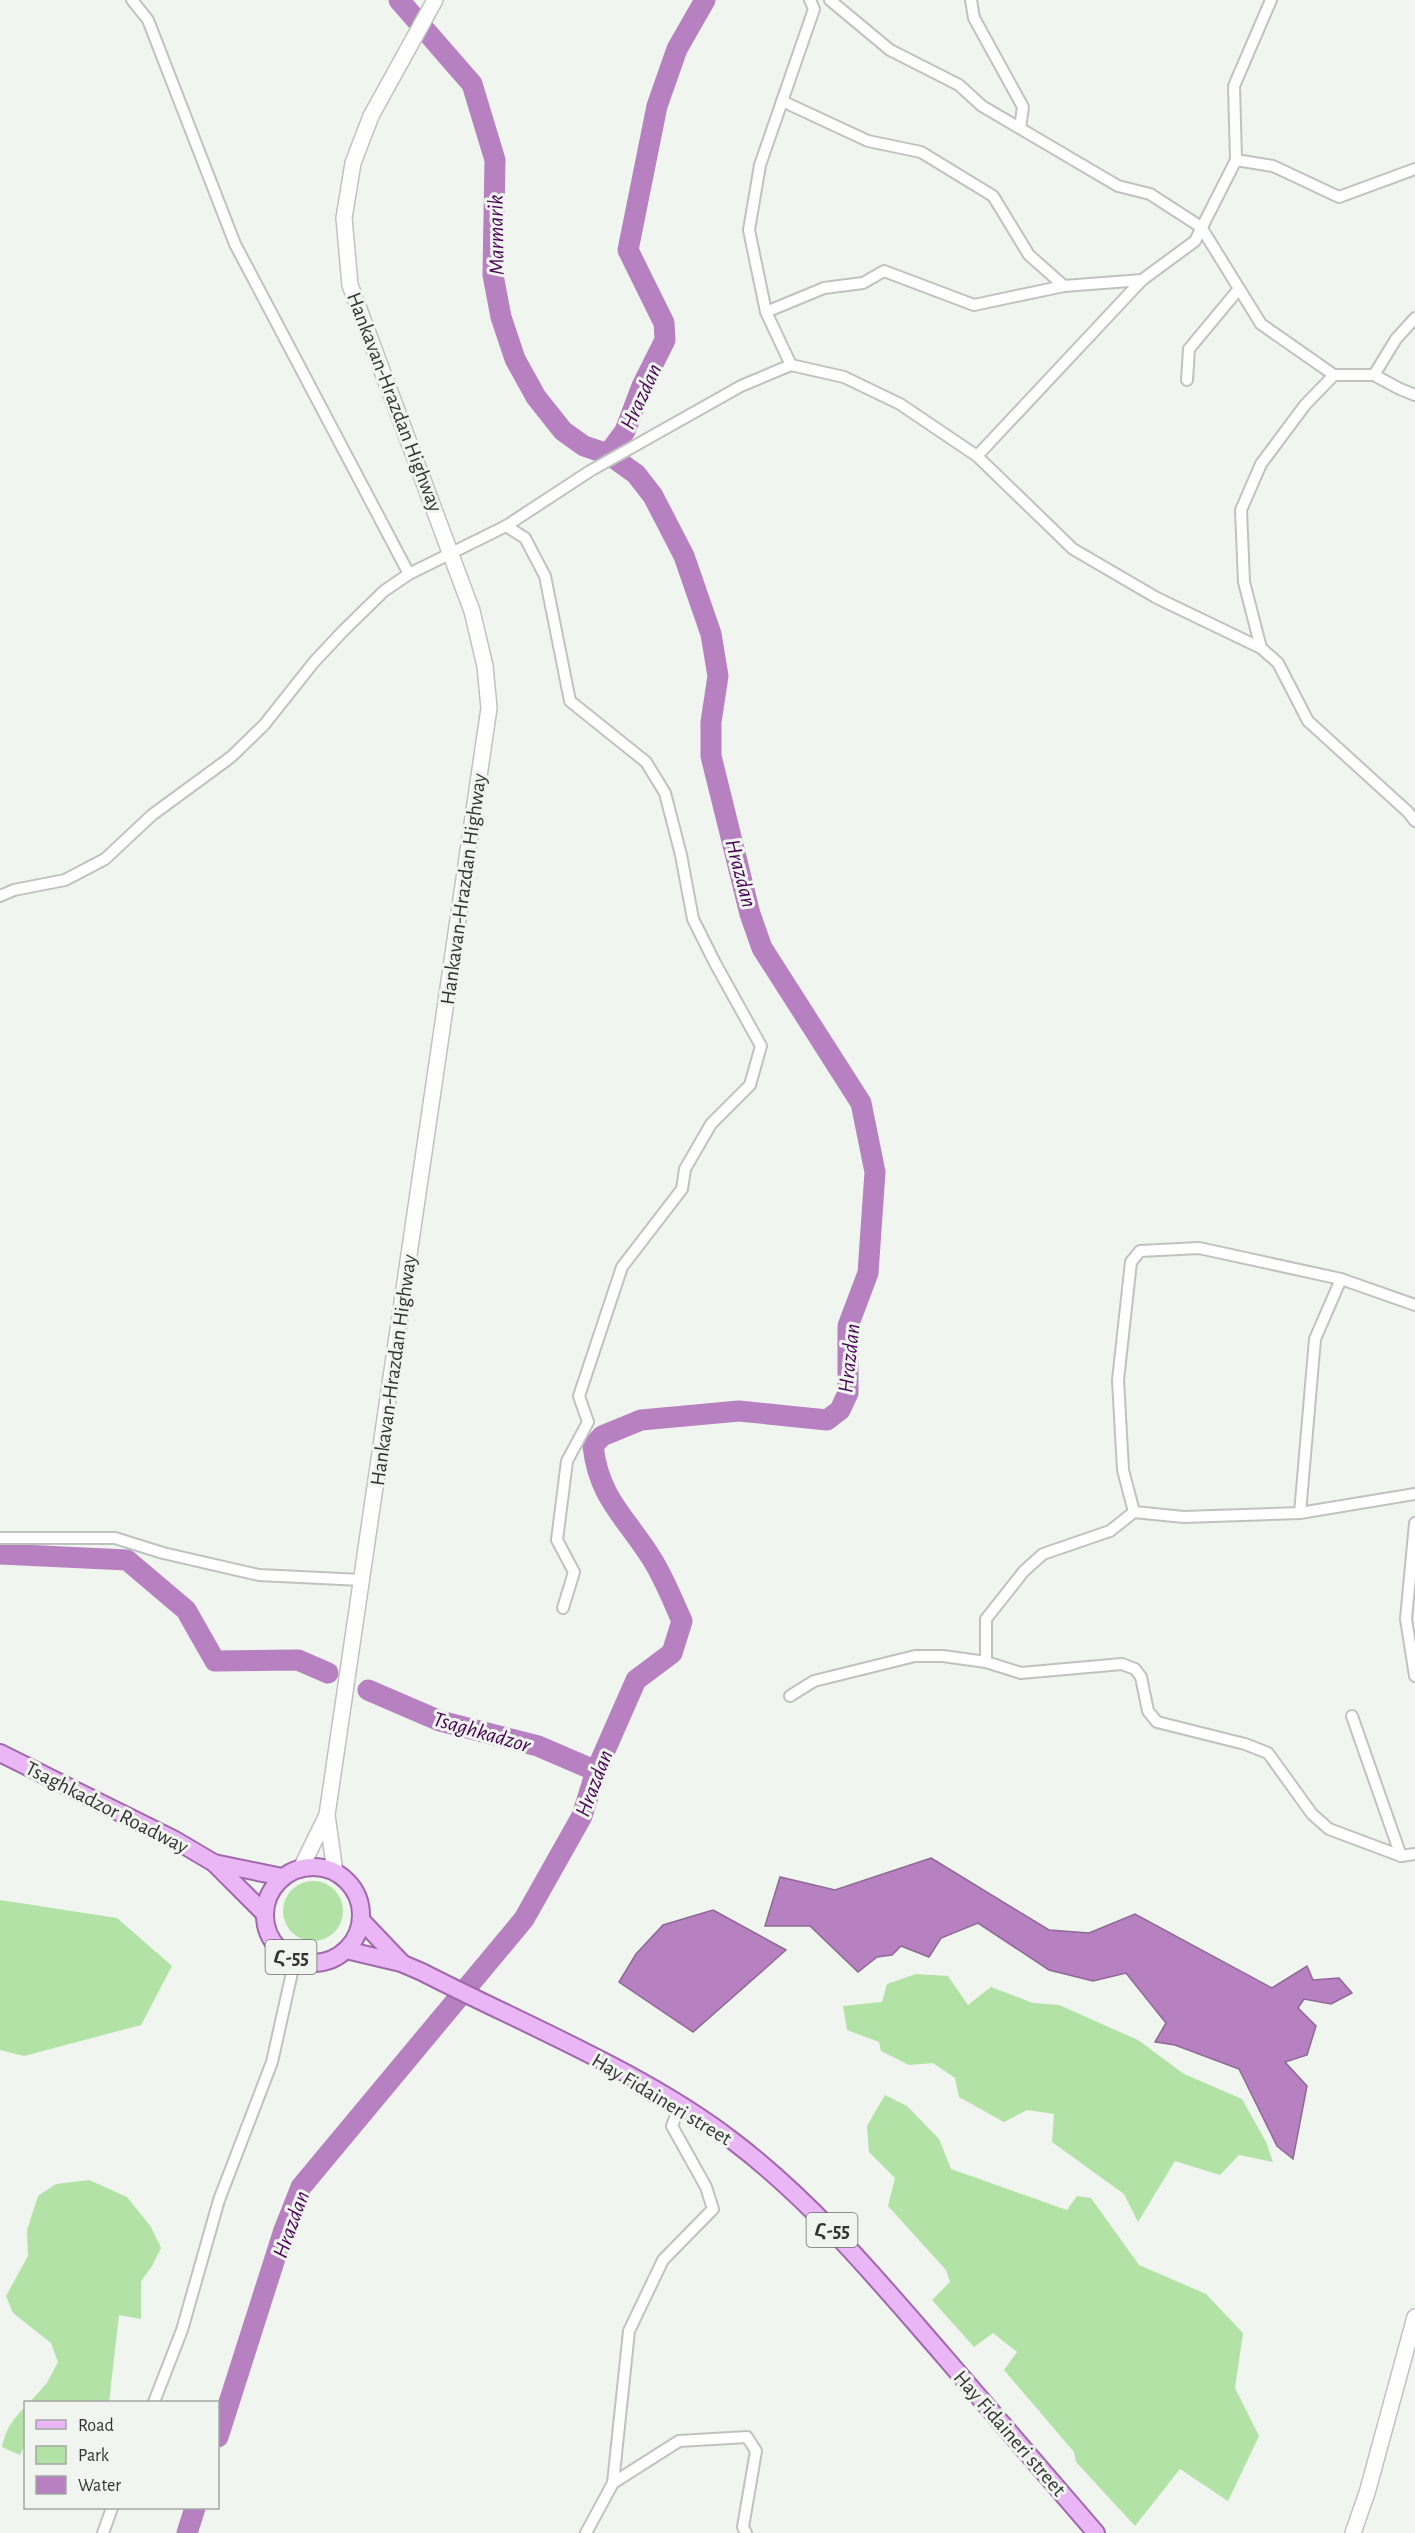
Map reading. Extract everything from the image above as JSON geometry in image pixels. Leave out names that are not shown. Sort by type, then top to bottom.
[{"type":"main road","name":"Hankavan-Hrazdan Highway","points":[[335,1872],[327,1815],[489,708],[485,666],[472,611],[350,285],[344,218],[353,163],[371,116],[435,0]]},
{"type":"main road","name":"Tsaghkadzor Roadway","points":[[0,1753],[175,1840],[214,1863],[265,1914]]},
{"type":"main road","name":"Hankavan-Hrazdan Highway","points":[[301,1868],[327,1815]]},
{"type":"main road","name":"Tsaghkadzor Roadway","points":[[214,1863],[282,1877]]},
{"type":"main road","points":[[282,1877],[301,1868],[313,1866],[335,1872]]},
{"type":"main road","name":"Հ-55","points":[[282,1877],[270,1894],[265,1914],[268,1933],[279,1949],[295,1959],[306,1962],[327,1960],[346,1950],[353,1941],[361,1920],[357,1896],[348,1882],[335,1872]]},
{"type":"main road","name":"Hay Fidaineri street","points":[[361,1920],[402,1963]]},
{"type":"main road","name":"Hay Fidaineri street","points":[[346,1950],[402,1963],[422,1972],[606,2063],[680,2105],[732,2140],[772,2173],[852,2249],[1096,2533]]},
{"type":"main road","points":[[1353,2533],[1412,2339],[1415,2317]]},
{"type":"street","points":[[132,0],[148,20],[235,244],[410,574]]},
{"type":"street","points":[[791,365],[766,312],[749,230],[760,165],[812,5],[828,0],[890,50],[959,85],[982,106],[1118,186],[1150,194],[1201,227],[1261,324],[1334,375],[1374,375],[1415,395]]},
{"type":"street","points":[[970,0],[974,18],[1023,107],[1020,128]]},
{"type":"street","points":[[977,456],[1142,280],[1195,241],[1236,160],[1234,86],[1270,0]]},
{"type":"street","points":[[782,101],[868,141],[921,152],[993,196],[1029,255],[1064,286]]},
{"type":"street","points":[[1236,160],[1273,166],[1339,197],[1415,169]]},
{"type":"street","points":[[766,312],[824,288],[863,283],[884,271],[974,304],[1064,286],[1142,280]]},
{"type":"street","points":[[1187,380],[1189,349],[1238,290]]},
{"type":"street","points":[[1374,375],[1396,339],[1415,318]]},
{"type":"street","points":[[0,896],[14,890],[65,880],[105,859],[152,815],[231,757],[264,725],[314,662],[384,591],[451,551],[506,526],[590,471],[741,386],[791,365],[843,377],[900,404],[977,456],[1072,549],[1157,598],[1262,648],[1278,663],[1308,721],[1415,821]]},
{"type":"street","points":[[1262,648],[1244,582],[1241,510],[1261,464],[1305,405],[1334,375]]},
{"type":"street","points":[[506,526],[525,538],[545,576],[570,701],[646,762],[665,793],[681,855],[693,918],[761,1046],[750,1084],[711,1124],[685,1169],[681,1189],[622,1268],[579,1396],[588,1422],[567,1461],[557,1540],[574,1572],[563,1608]]},
{"type":"street","points":[[1134,1512],[1123,1470],[1118,1380],[1131,1262],[1140,1251],[1199,1248],[1341,1279],[1415,1305]]},
{"type":"street","points":[[1300,1513],[1315,1339],[1341,1279]]},
{"type":"street","points":[[986,1662],[986,1619],[1024,1571],[1043,1554],[1110,1531],[1134,1512],[1184,1517],[1300,1513],[1415,1494]]},
{"type":"street","points":[[1415,1523],[1406,1619],[1415,1676]]},
{"type":"street","points":[[0,1538],[116,1538],[163,1553],[259,1575],[362,1580]]},
{"type":"street","points":[[790,1696],[814,1681],[915,1656],[943,1656],[986,1662],[1021,1673],[1122,1664],[1136,1669],[1141,1677],[1148,1711],[1157,1722],[1245,1744],[1268,1753],[1312,1814],[1329,1829],[1401,1856],[1415,1854]]},
{"type":"street","points":[[1352,1716],[1401,1856]]},
{"type":"street","points":[[155,2401],[182,2330],[219,2200],[273,2062],[295,1959]]},
{"type":"street","points":[[586,2533],[613,2483],[629,2331],[663,2260],[713,2209],[706,2187],[672,2126],[680,2105]]},
{"type":"street","points":[[613,2483],[679,2441],[747,2437],[756,2451],[743,2527],[746,2533]]},
{"type":"street","points":[[103,2533],[112,2509]]},
{"type":"green space","points":[[313,1881],[334,1890],[343,1911],[334,1932],[313,1941],[292,1932],[283,1911],[292,1890]]},
{"type":"green space","points":[[0,1900],[117,1918],[172,1966],[141,2025],[24,2056],[0,2050]]},
{"type":"green space","points":[[916,1974],[948,1976],[968,2005],[991,1987],[1033,2003],[1059,2005],[1138,2040],[1184,2074],[1242,2099],[1266,2142],[1273,2162],[1239,2155],[1220,2175],[1175,2161],[1138,2222],[1124,2194],[1052,2142],[1054,2114],[1027,2110],[1004,2122],[959,2097],[955,2078],[933,2063],[909,2065],[881,2051],[879,2042],[847,2030],[843,2006],[882,2002],[887,1984]]},
{"type":"green space","points":[[885,2095],[907,2106],[939,2139],[951,2169],[1067,2210],[1077,2196],[1091,2198],[1139,2265],[1206,2294],[1243,2333],[1235,2388],[1259,2436],[1228,2501],[1180,2469],[1135,2526],[1076,2462],[1074,2452],[1004,2370],[1017,2352],[993,2333],[974,2347],[932,2300],[950,2282],[946,2270],[888,2206],[895,2178],[869,2152],[867,2126]]},
{"type":"green space","points":[[89,2180],[127,2197],[151,2227],[161,2248],[141,2281],[141,2319],[119,2315],[109,2401],[31,2401],[47,2383],[58,2362],[51,2343],[13,2313],[6,2296],[28,2256],[27,2230],[38,2196],[56,2184]]},
{"type":"green space","points":[[24,2408],[24,2447],[20,2455],[2,2447],[5,2435]]},
{"type":"water","points":[[931,1858],[1049,1930],[1089,1933],[1135,1914],[1272,1988],[1307,1966],[1313,1980],[1339,1978],[1352,1993],[1331,2004],[1304,1999],[1298,2008],[1316,2026],[1307,2055],[1285,2062],[1307,2086],[1293,2159],[1277,2146],[1239,2069],[1175,2045],[1155,2042],[1166,2023],[1126,1973],[1093,1981],[1049,1970],[978,1923],[941,1938],[929,1957],[901,1946],[892,1955],[877,1957],[858,1972],[810,1926],[765,1926],[780,1877],[835,1890]]},
{"type":"water","points":[[713,1910],[786,1950],[693,2032],[619,1982],[636,1954],[663,1925]]},
{"type":"waterway","name":"Hrazdan","points":[[219,2434],[284,2230],[301,2187],[524,1919],[582,1816],[596,1771],[636,1680],[672,1653],[682,1621],[656,1566],[607,1494],[596,1464],[593,1446],[602,1436],[641,1420],[739,1411],[827,1420],[840,1410],[848,1393],[848,1326],[868,1273],[875,1172],[861,1103],[762,948],[750,914],[711,756],[711,722],[718,676],[711,634],[684,556],[653,496],[636,474],[608,454],[584,446],[563,431],[536,397],[515,359],[501,317],[493,275],[495,160],[472,84],[399,0]]},
{"type":"waterway","name":"Hrazdan","points":[[608,454],[625,431],[642,386],[665,340],[664,323],[628,250],[657,106],[677,49],[705,0]]},
{"type":"waterway","name":"Tsaghkadzor","points":[[0,1554],[127,1560],[186,1610],[215,1661],[298,1660],[328,1673]]},
{"type":"waterway","name":"Tsaghkadzor","points":[[368,1690],[440,1721],[538,1746],[596,1771]]},
{"type":"waterway","name":"Hrazdan","points":[[187,2533],[195,2509]]},
{"type":"water label","name":"Marmarik","points":[[495,235]]}]
